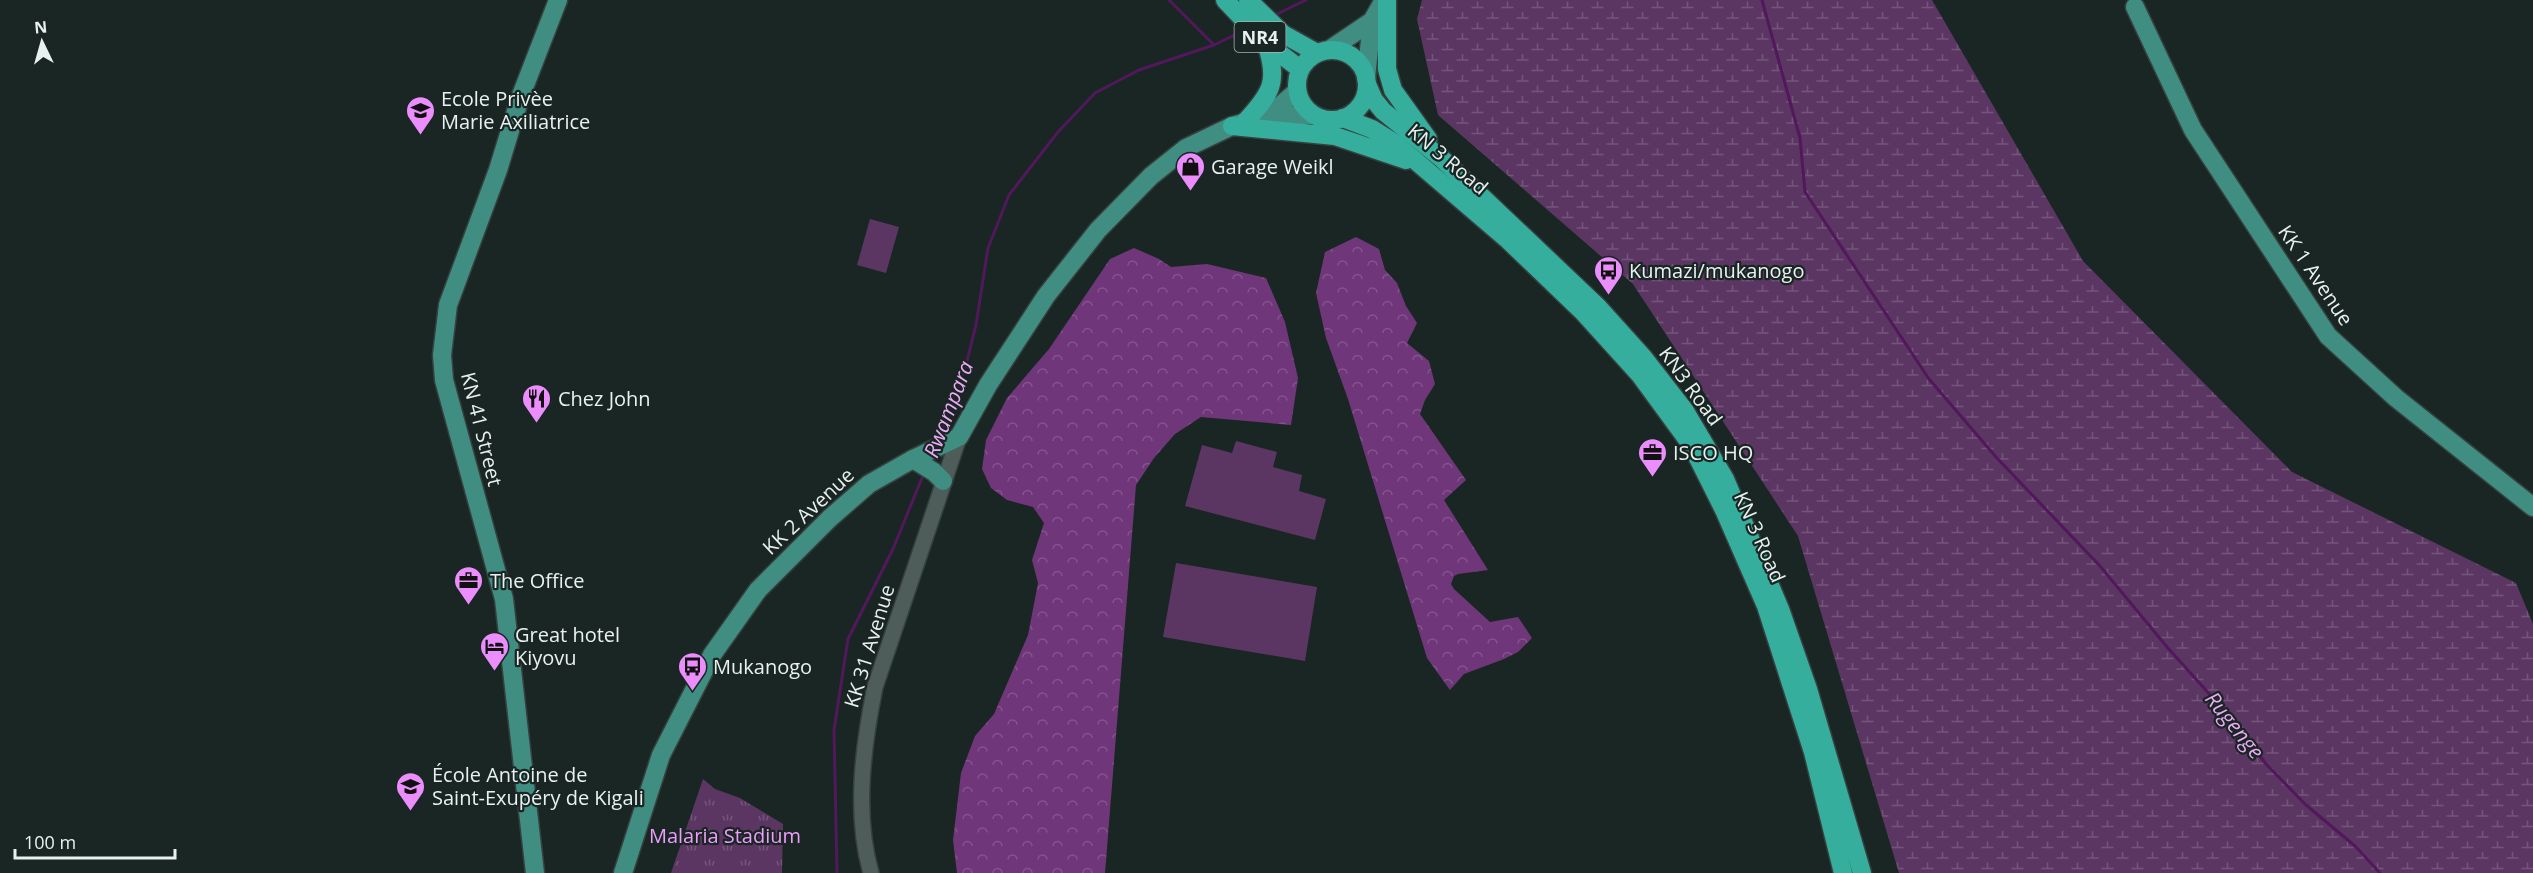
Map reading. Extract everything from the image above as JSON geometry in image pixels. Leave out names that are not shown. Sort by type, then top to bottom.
[{"type":"highway","name":"NR4","points":[[1225,0],[1266,43],[1300,69]]},
{"type":"highway","name":"NR4","points":[[1248,0],[1283,34],[1323,51],[1342,51],[1353,57],[1362,66],[1367,81]]},
{"type":"highway","points":[[1385,0],[1386,59],[1393,90],[1441,158]]},
{"type":"highway","points":[[1239,124],[1264,102],[1270,90],[1273,63],[1266,43]]},
{"type":"highway","name":"NR4","points":[[1297,91],[1300,69],[1307,60],[1323,51]]},
{"type":"highway","points":[[1297,91],[1301,102],[1313,115],[1323,119],[1342,118],[1359,107],[1366,93],[1367,81]]},
{"type":"highway","name":"KN3 Road","points":[[1367,81],[1374,100],[1383,111],[1441,158],[1590,300],[1643,357],[1685,411],[1719,469],[1747,527],[1780,609],[1811,700],[1862,873]]},
{"type":"highway","name":"KN 3 Road","points":[[1342,118],[1383,135],[1508,240],[1583,312],[1655,393],[1692,446],[1724,510],[1766,606],[1813,752],[1843,873]]},
{"type":"highway","points":[[1239,124],[1335,136],[1389,153],[1427,170]]},
{"type":"main road","name":"KN 41 Street","points":[[535,873],[504,599],[444,380],[442,355],[448,305],[498,170],[520,98],[558,0]]},
{"type":"main road","points":[[1323,51],[1372,21],[1385,0]]},
{"type":"main road","name":"KK 1 Avenue","points":[[2134,7],[2193,130],[2328,336],[2397,398],[2533,507]]},
{"type":"main road","points":[[1367,81],[1372,21]]},
{"type":"main road","points":[[1268,116],[1297,91]]},
{"type":"main road","points":[[959,437],[988,385],[1046,296],[1123,202],[1171,159],[1204,138],[1239,124],[1268,116],[1313,115]]},
{"type":"main road","name":"KK 2 Avenue","points":[[623,873],[661,755],[712,655],[758,590],[830,518],[869,484],[959,437]]},
{"type":"main road","points":[[913,459],[934,472],[943,481]]},
{"type":"main road","name":"KN 41 Street","points":[[529,873],[531,848]]},
{"type":"street","name":"KK 31 Avenue","points":[[870,873],[862,826],[867,728],[875,687],[959,437]]},
{"type":"green space","points":[[1422,0],[1932,0],[2083,261],[2292,472],[2516,583],[2533,624],[2533,873],[1899,873],[1798,536],[1633,284],[1438,115],[1417,19]]},
{"type":"green space","points":[[870,219],[899,227],[886,273],[857,265]]},
{"type":"green space","points":[[1356,237],[1379,249],[1385,270],[1397,283],[1406,306],[1417,323],[1407,343],[1429,361],[1435,384],[1420,414],[1466,480],[1444,500],[1488,570],[1458,574],[1454,576],[1451,584],[1490,622],[1518,617],[1532,638],[1518,652],[1464,674],[1450,690],[1427,658],[1348,399],[1326,338],[1316,293],[1325,252]]},
{"type":"green space","points":[[1134,248],[1171,267],[1207,264],[1266,278],[1285,322],[1298,378],[1291,425],[1201,417],[1175,434],[1154,458],[1136,485],[1105,873],[957,873],[953,840],[961,773],[975,736],[994,714],[1028,635],[1038,583],[1032,560],[1044,523],[1033,507],[1007,500],[991,488],[982,469],[986,440],[1007,398],[1049,349],[1110,259]]},
{"type":"green space","points":[[1236,441],[1277,452],[1273,467],[1302,475],[1299,491],[1326,499],[1315,540],[1185,506],[1202,445],[1232,453]]},
{"type":"green space","points":[[1176,563],[1317,587],[1305,661],[1163,637]]},
{"type":"green space","name":"Malaria Stadium","points":[[703,779],[715,789],[740,798],[783,824],[782,873],[671,873]]},
{"type":"waterway","points":[[1169,0],[1214,45]]},
{"type":"waterway","points":[[1275,15],[1306,0]]},
{"type":"waterway","name":"Rugenge","points":[[1762,0],[1800,138],[1805,192],[1929,379],[1996,457],[2100,566],[2167,647],[2231,718],[2266,764],[2306,805],[2355,846],[2380,873]]},
{"type":"waterway","name":"Rwampara","points":[[938,439],[965,369],[976,325],[988,248],[1009,195],[1058,132],[1095,93],[1139,70],[1214,45],[1245,30]]},
{"type":"waterway","name":"Rwampara","points":[[837,873],[834,730],[848,639],[893,549],[924,473]]},
{"type":"place","name":"Ecole Privèe Marie Axiliatrice","points":[[420,136]]},
{"type":"place","name":"Garage Weikl","points":[[1190,192]]},
{"type":"place","name":"Kumazi/mukanogo","points":[[1608,296]]},
{"type":"place","name":"Chez John","points":[[537,424]]},
{"type":"place","name":"ISCO HQ","points":[[1652,478]]},
{"type":"place","name":"The Office","points":[[469,606]]},
{"type":"place","name":"Great hotel Kiyovu","points":[[494,672]]},
{"type":"place","name":"Mukanogo","points":[[692,692]]},
{"type":"place","name":"École Antoine de Saint-Exupéry de Kigali","points":[[411,812]]}]
